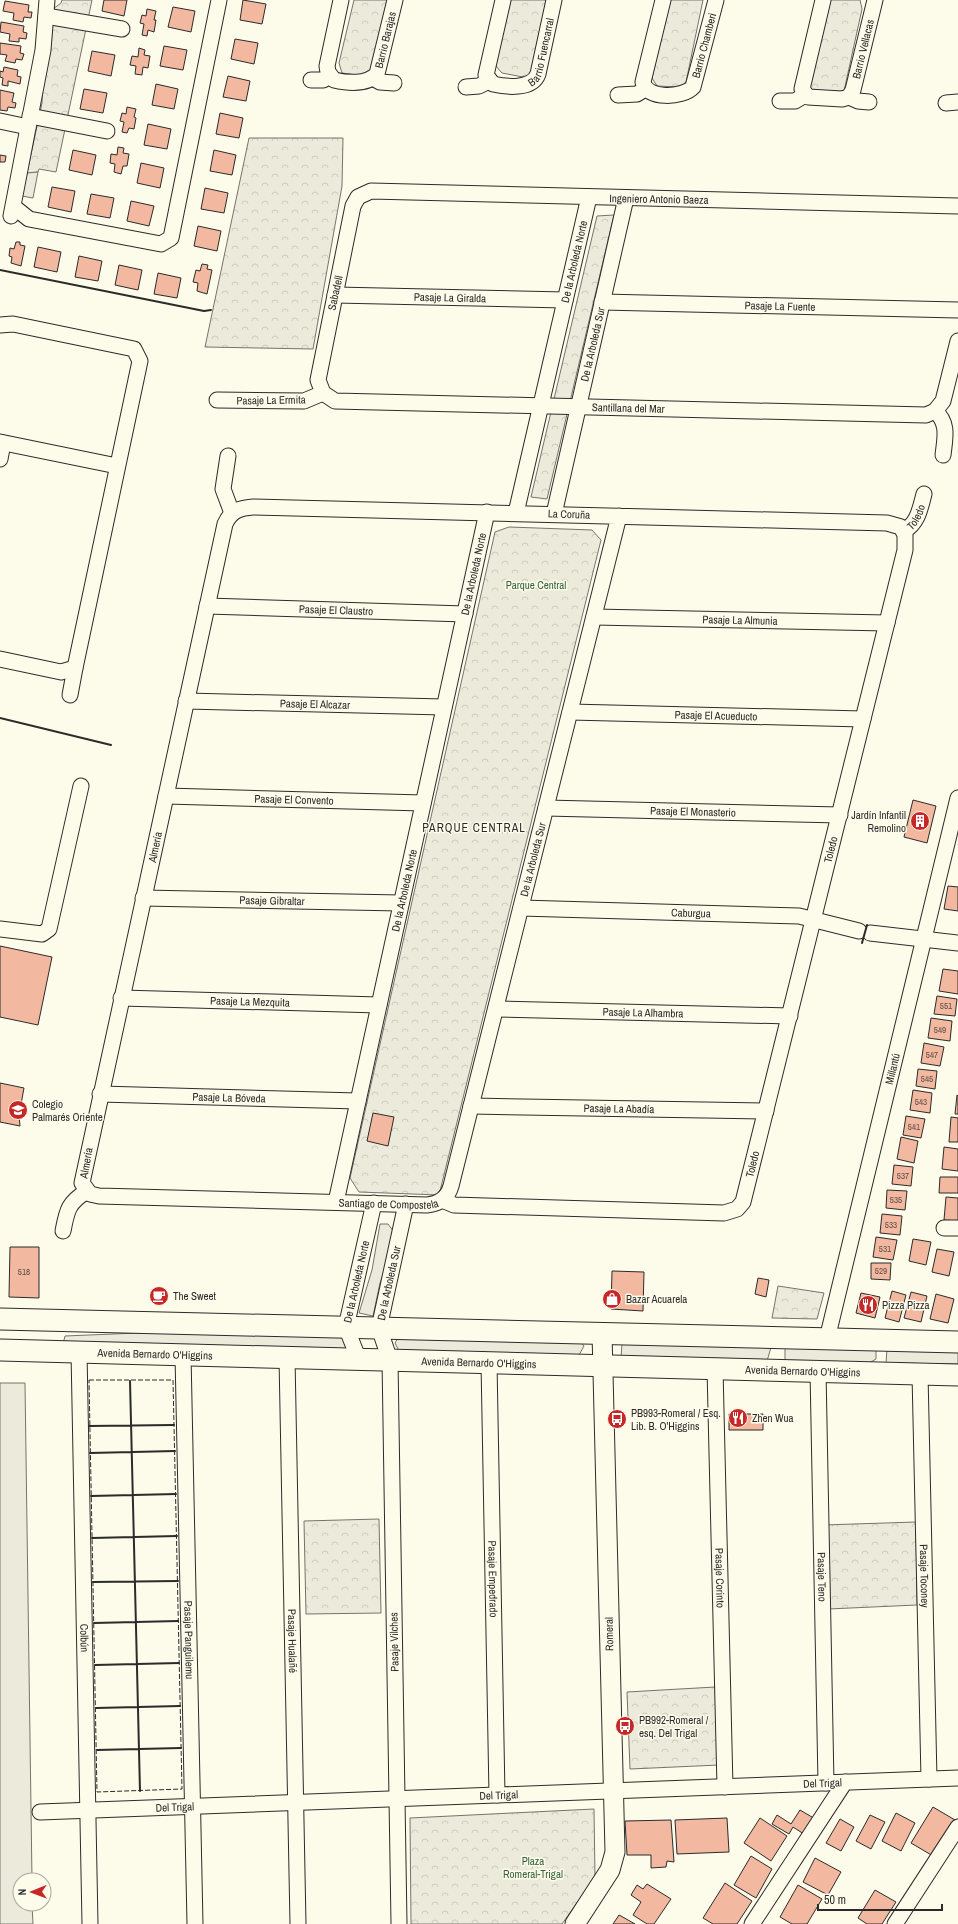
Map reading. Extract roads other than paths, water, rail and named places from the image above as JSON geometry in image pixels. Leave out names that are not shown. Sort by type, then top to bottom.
[{"type":"main road","points":[[0,1319],[958,1342]]},
{"type":"main road","points":[[54,1352],[59,1338],[64,1331],[70,1326],[84,1321]]},
{"type":"main road","points":[[771,1370],[772,1362],[778,1349],[789,1338]]},
{"type":"main road","points":[[877,1372],[883,1356],[880,1340]]},
{"type":"main road","name":"Avenida Bernardo O'Higgins","points":[[0,1350],[958,1374]]},
{"type":"street","points":[[47,0],[43,50],[12,212],[29,219],[161,244],[171,238],[219,0]]},
{"type":"street","points":[[330,76],[327,66],[341,0]]},
{"type":"street","name":"Barrio Barajas","points":[[311,80],[323,80],[330,76],[339,81],[363,82],[373,78],[378,70],[395,0]]},
{"type":"street","points":[[466,88],[479,86],[489,81],[486,72],[503,0]]},
{"type":"street","name":"Barrio Fuencarral","points":[[489,81],[497,85],[525,85],[536,79],[554,0]]},
{"type":"street","points":[[618,96],[637,94],[645,89],[644,78],[663,0]]},
{"type":"street","name":"Barrio Chamberi","points":[[645,89],[652,94],[678,95],[688,92],[693,88],[716,0]]},
{"type":"street","points":[[823,0],[802,85],[805,94],[812,98],[842,99],[849,97],[858,102],[869,102]]},
{"type":"street","name":"Barrio Vellacas","points":[[849,97],[853,90],[874,0]]},
{"type":"street","points":[[46,16],[122,29]]},
{"type":"street","name":"Barrio Barajas","points":[[373,78],[380,82],[394,83]]},
{"type":"street","points":[[780,102],[795,100],[805,94]]},
{"type":"street","points":[[0,121],[29,121],[106,131]]},
{"type":"street","name":"Ingeniero Antonio Baeza","points":[[361,194],[371,191],[958,206]]},
{"type":"street","name":"Sabadell","points":[[323,393],[319,387],[318,373],[353,206],[361,194]]},
{"type":"street","name":"De la Arboleda Norte","points":[[516,513],[589,197]]},
{"type":"street","name":"De la Arboleda Sur","points":[[554,514],[626,198]]},
{"type":"street","name":"Pasaje La Giralda","points":[[335,295],[565,300]]},
{"type":"street","name":"Pasaje La Fuente","points":[[602,302],[958,310]]},
{"type":"street","points":[[1,325],[13,324],[134,349],[140,361],[70,696]]},
{"type":"street","points":[[943,455],[945,426],[940,415],[936,411],[940,407],[945,396],[958,341]]},
{"type":"street","name":"Pasaje La Ermita","points":[[217,400],[304,401],[323,393]]},
{"type":"street","name":"Santillana del Mar","points":[[323,393],[335,401],[921,415],[936,411]]},
{"type":"street","points":[[0,459],[2,443],[117,466]]},
{"type":"street","points":[[228,456],[223,489],[232,513]]},
{"type":"street","name":"Toledo","points":[[738,1209],[745,1198],[905,550],[906,539],[904,531],[917,519],[924,494]]},
{"type":"street","name":"La Coruña","points":[[232,513],[244,508],[253,507],[887,522],[896,524],[904,531]]},
{"type":"street","name":"De la Arboleda Norte","points":[[336,1202],[487,512]]},
{"type":"street","name":"Almería","points":[[62,1231],[66,1213],[71,1203],[87,1191],[82,1183],[82,1176],[225,524],[232,513]]},
{"type":"street","name":"De la Arboleda Sur","points":[[442,1200],[450,1191],[619,516]]},
{"type":"street","name":"Pasaje El Claustro","points":[[207,606],[465,614]]},
{"type":"street","name":"Pasaje La Almunia","points":[[594,617],[887,623]]},
{"type":"street","points":[[0,659],[61,672],[75,668]]},
{"type":"street","name":"Pasaje El Alcazar","points":[[186,701],[444,707]]},
{"type":"street","name":"Pasaje El Acueducto","points":[[570,712],[863,719]]},
{"type":"street","points":[[0,928],[42,934],[49,929],[81,786]]},
{"type":"street","name":"Pasaje El Convento","points":[[166,796],[423,803]]},
{"type":"street","name":"Millantú","points":[[828,1339],[923,939],[953,835],[958,798]]},
{"type":"street","name":"Pasaje El Monasterio","points":[[546,808],[840,814]]},
{"type":"street","name":"Pasaje Gibraltar","points":[[143,898],[402,903]]},
{"type":"street","name":"Caburgua","points":[[521,908],[794,916],[814,919],[865,932],[958,943]]},
{"type":"street","name":"Pasaje La Mezquita","points":[[121,998],[379,1005]]},
{"type":"street","name":"Pasaje La Alhambra","points":[[496,1009],[790,1016]]},
{"type":"street","name":"Pasaje La Bóveda","points":[[100,1094],[358,1101]]},
{"type":"street","name":"Pasaje La Abadía","points":[[471,1106],[766,1111]]},
{"type":"street","points":[[342,1176],[356,1202]]},
{"type":"street","name":"Santiago de Compostela","points":[[87,1191],[90,1194],[99,1196],[406,1204],[433,1204],[442,1200],[454,1205],[724,1213],[738,1209]]},
{"type":"street","name":"De la Arboleda Norte","points":[[359,1360],[346,1327],[374,1203]]},
{"type":"street","name":"De la Arboleda Sur","points":[[390,1360],[378,1328],[406,1204]]},
{"type":"street","name":"Romeral","points":[[575,1924],[605,1878],[613,1862],[615,1852],[602,1333]]},
{"type":"street","name":"Colbún","points":[[79,1352],[90,1924]]},
{"type":"street","name":"Pasaje Panguilemu","points":[[183,1355],[195,1924]]},
{"type":"street","name":"Pasaje Hualañé","points":[[287,1358],[298,1924]]},
{"type":"street","name":"Pasaje Vilches","points":[[390,1360],[399,1924]]},
{"type":"street","name":"Pasaje Empedrado","points":[[489,1363],[497,1795]]},
{"type":"street","name":"Pasaje Corinto","points":[[715,1369],[725,1786]]},
{"type":"street","name":"Pasaje Teno","points":[[818,1371],[826,1783]]},
{"type":"street","name":"Pasaje Toconey","points":[[920,1374],[929,1779]]},
{"type":"street","name":"Del Trigal","points":[[40,1812],[958,1778]]},
{"type":"street","points":[[752,1924],[845,1782]]},
{"type":"street","points":[[895,1924],[958,1827]]},
{"type":"place","name":"Jardín Infantil Remolino","points":[[920,821]]},
{"type":"place","name":"Colegio Palmarés Oriente","points":[[18,1110]]},
{"type":"place","name":"The Sweet","points":[[159,1296]]},
{"type":"place","name":"Bazar Acuarela","points":[[612,1299]]},
{"type":"place","name":"Pizza Pizza","points":[[868,1305]]},
{"type":"place","name":"Zhen Wua","points":[[738,1418]]},
{"type":"place","name":"PB993-Romeral / Esq. Lib. B. O'Higgins","points":[[617,1419]]},
{"type":"place","name":"PB992-Romeral / esq. Del Trigal","points":[[625,1726]]},
{"type":"district","name":"PARQUE CENTRAL","points":[[474,828]]},
{"type":"park label","name":"Parque Central","points":[[536,585]]},
{"type":"park label","name":"Plaza Romeral-Trigal","points":[[533,1867]]}]
